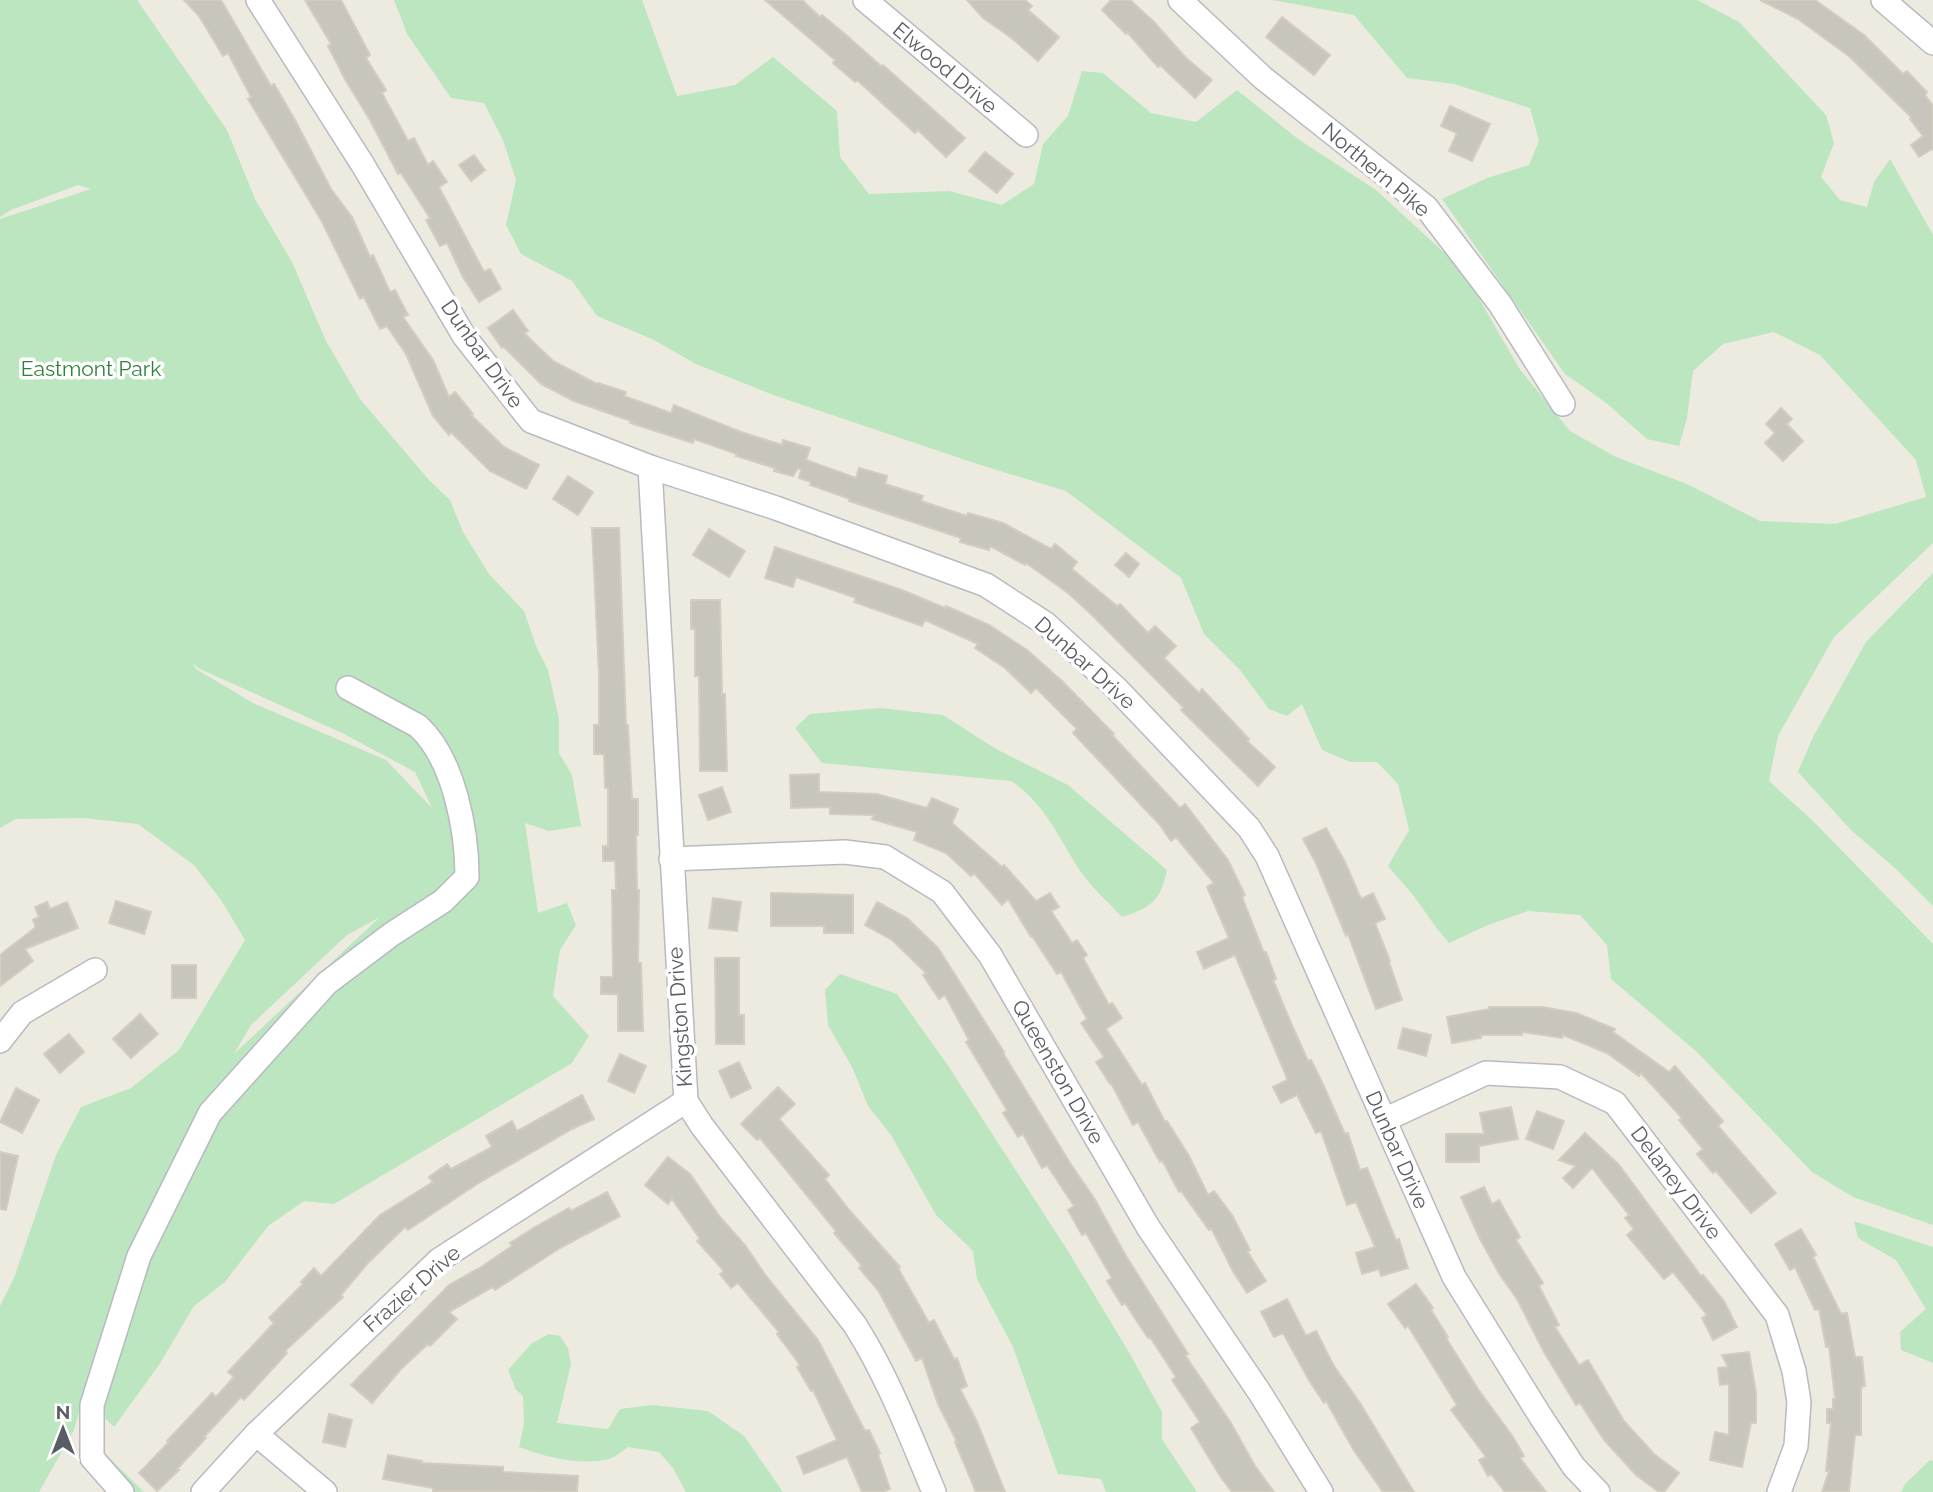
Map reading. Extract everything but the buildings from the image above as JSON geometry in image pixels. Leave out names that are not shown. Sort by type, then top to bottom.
[{"type":"street","name":"Dunbar Drive","points":[[258,0],[363,165],[464,336],[531,421],[650,467],[776,508],[986,585],[1046,624],[1116,688],[1249,828],[1267,856],[1454,1277],[1574,1467],[1598,1492]]},
{"type":"street","name":"Elwood Drive","points":[[865,0],[1026,135]]},
{"type":"street","name":"Northern Pike","points":[[1180,0],[1263,78],[1426,207],[1500,304],[1563,404]]},
{"type":"street","points":[[1883,0],[1933,43]]},
{"type":"street","name":"Kingston Drive","points":[[650,467],[686,1101],[702,1126],[855,1325],[880,1366],[934,1492]]},
{"type":"street","points":[[122,1492],[92,1458],[92,1405],[139,1256],[210,1113],[327,983],[391,934],[443,901],[467,877],[467,853],[446,765],[428,735],[418,726],[348,688]]},
{"type":"street","name":"Queenston Drive","points":[[671,859],[845,852],[885,857],[942,892],[990,955],[1148,1227],[1260,1393],[1321,1492]]},
{"type":"street","points":[[0,1041],[22,1013],[95,970]]},
{"type":"street","name":"Delaney Drive","points":[[1384,1120],[1486,1073],[1560,1077],[1615,1103],[1777,1315],[1794,1371],[1800,1402],[1796,1446],[1779,1492]]},
{"type":"street","name":"Frazier Drive","points":[[203,1492],[256,1434],[439,1260],[686,1101]]},
{"type":"street","points":[[256,1434],[325,1492]]},
{"type":"green space","name":"Eastmont Park","points":[[0,0],[137,0],[227,130],[255,199],[292,262],[326,341],[360,399],[429,480],[450,500],[463,532],[489,574],[524,611],[548,670],[559,719],[559,753],[572,775],[581,826],[549,831],[525,823],[538,913],[567,903],[576,925],[560,950],[553,996],[589,1036],[572,1063],[334,1204],[304,1201],[268,1226],[225,1282],[194,1306],[159,1365],[114,1427],[104,1417],[96,1445],[144,1492],[106,1492],[80,1463],[81,1405],[74,1430],[39,1492],[0,1492],[0,1306],[14,1278],[56,1155],[81,1107],[131,1088],[179,1050],[245,940],[221,900],[194,865],[138,824],[83,818],[16,819],[0,828],[0,219],[91,189],[78,185],[11,210],[0,217]],"holes":[[[193,663],[198,668],[344,734],[415,772],[432,808],[386,760],[253,703],[196,669]],[[380,917],[234,1054],[251,1025],[347,935]]]},
{"type":"green space","points":[[394,0],[642,0],[677,96],[735,85],[773,57],[837,111],[840,157],[869,194],[949,191],[1002,205],[1034,184],[1043,144],[1068,116],[1082,71],[1103,73],[1151,113],[1196,122],[1237,90],[1298,139],[1376,190],[1462,269],[1519,368],[1570,431],[1616,457],[1687,484],[1760,521],[1835,524],[1926,497],[1916,460],[1820,355],[1774,332],[1723,344],[1693,371],[1687,418],[1679,446],[1647,439],[1605,402],[1565,374],[1442,199],[1487,178],[1529,165],[1539,141],[1530,108],[1454,84],[1407,78],[1354,15],[1272,0],[1697,0],[1739,22],[1826,115],[1834,143],[1821,177],[1840,200],[1867,207],[1874,182],[1890,159],[1933,235],[1933,543],[1834,637],[1778,736],[1769,781],[1813,821],[1933,944],[1933,1225],[1853,1197],[1812,1172],[1697,1052],[1611,979],[1607,945],[1580,915],[1528,911],[1449,943],[1388,866],[1409,830],[1398,784],[1377,762],[1350,762],[1322,750],[1302,704],[1287,716],[1269,709],[1240,670],[1204,634],[1181,578],[1066,491],[776,396],[696,364],[652,339],[597,316],[572,281],[521,254],[506,225],[516,180],[503,140],[484,103],[451,98],[407,34]]},
{"type":"green space","points":[[1933,573],[1933,906],[1851,830],[1798,772],[1813,737],[1866,642]]},
{"type":"green space","points":[[880,708],[943,715],[996,749],[1068,785],[1167,870],[1158,896],[1147,906],[1122,917],[1085,878],[1042,811],[1011,781],[822,763],[795,728],[810,714]]},
{"type":"green space","points":[[840,974],[897,994],[947,1064],[1068,1251],[1130,1354],[1162,1412],[1162,1439],[1197,1492],[1106,1492],[1101,1479],[1058,1474],[1013,1347],[977,1279],[973,1251],[936,1215],[891,1135],[868,1106],[853,1069],[828,1025],[825,990]]},
{"type":"green space","points":[[1854,1221],[1933,1247],[1933,1363],[1901,1350],[1900,1332],[1926,1309],[1896,1260],[1858,1238]]},
{"type":"green space","points":[[549,1334],[560,1336],[568,1348],[571,1364],[557,1423],[608,1429],[620,1409],[652,1405],[708,1411],[744,1436],[783,1492],[686,1492],[673,1468],[659,1452],[628,1447],[609,1459],[575,1461],[519,1447],[524,1425],[523,1396],[516,1390],[508,1370],[532,1343]]},
{"type":"green space","points":[[1930,1460],[1933,1461],[1933,1492],[1901,1492],[1905,1484]]}]
